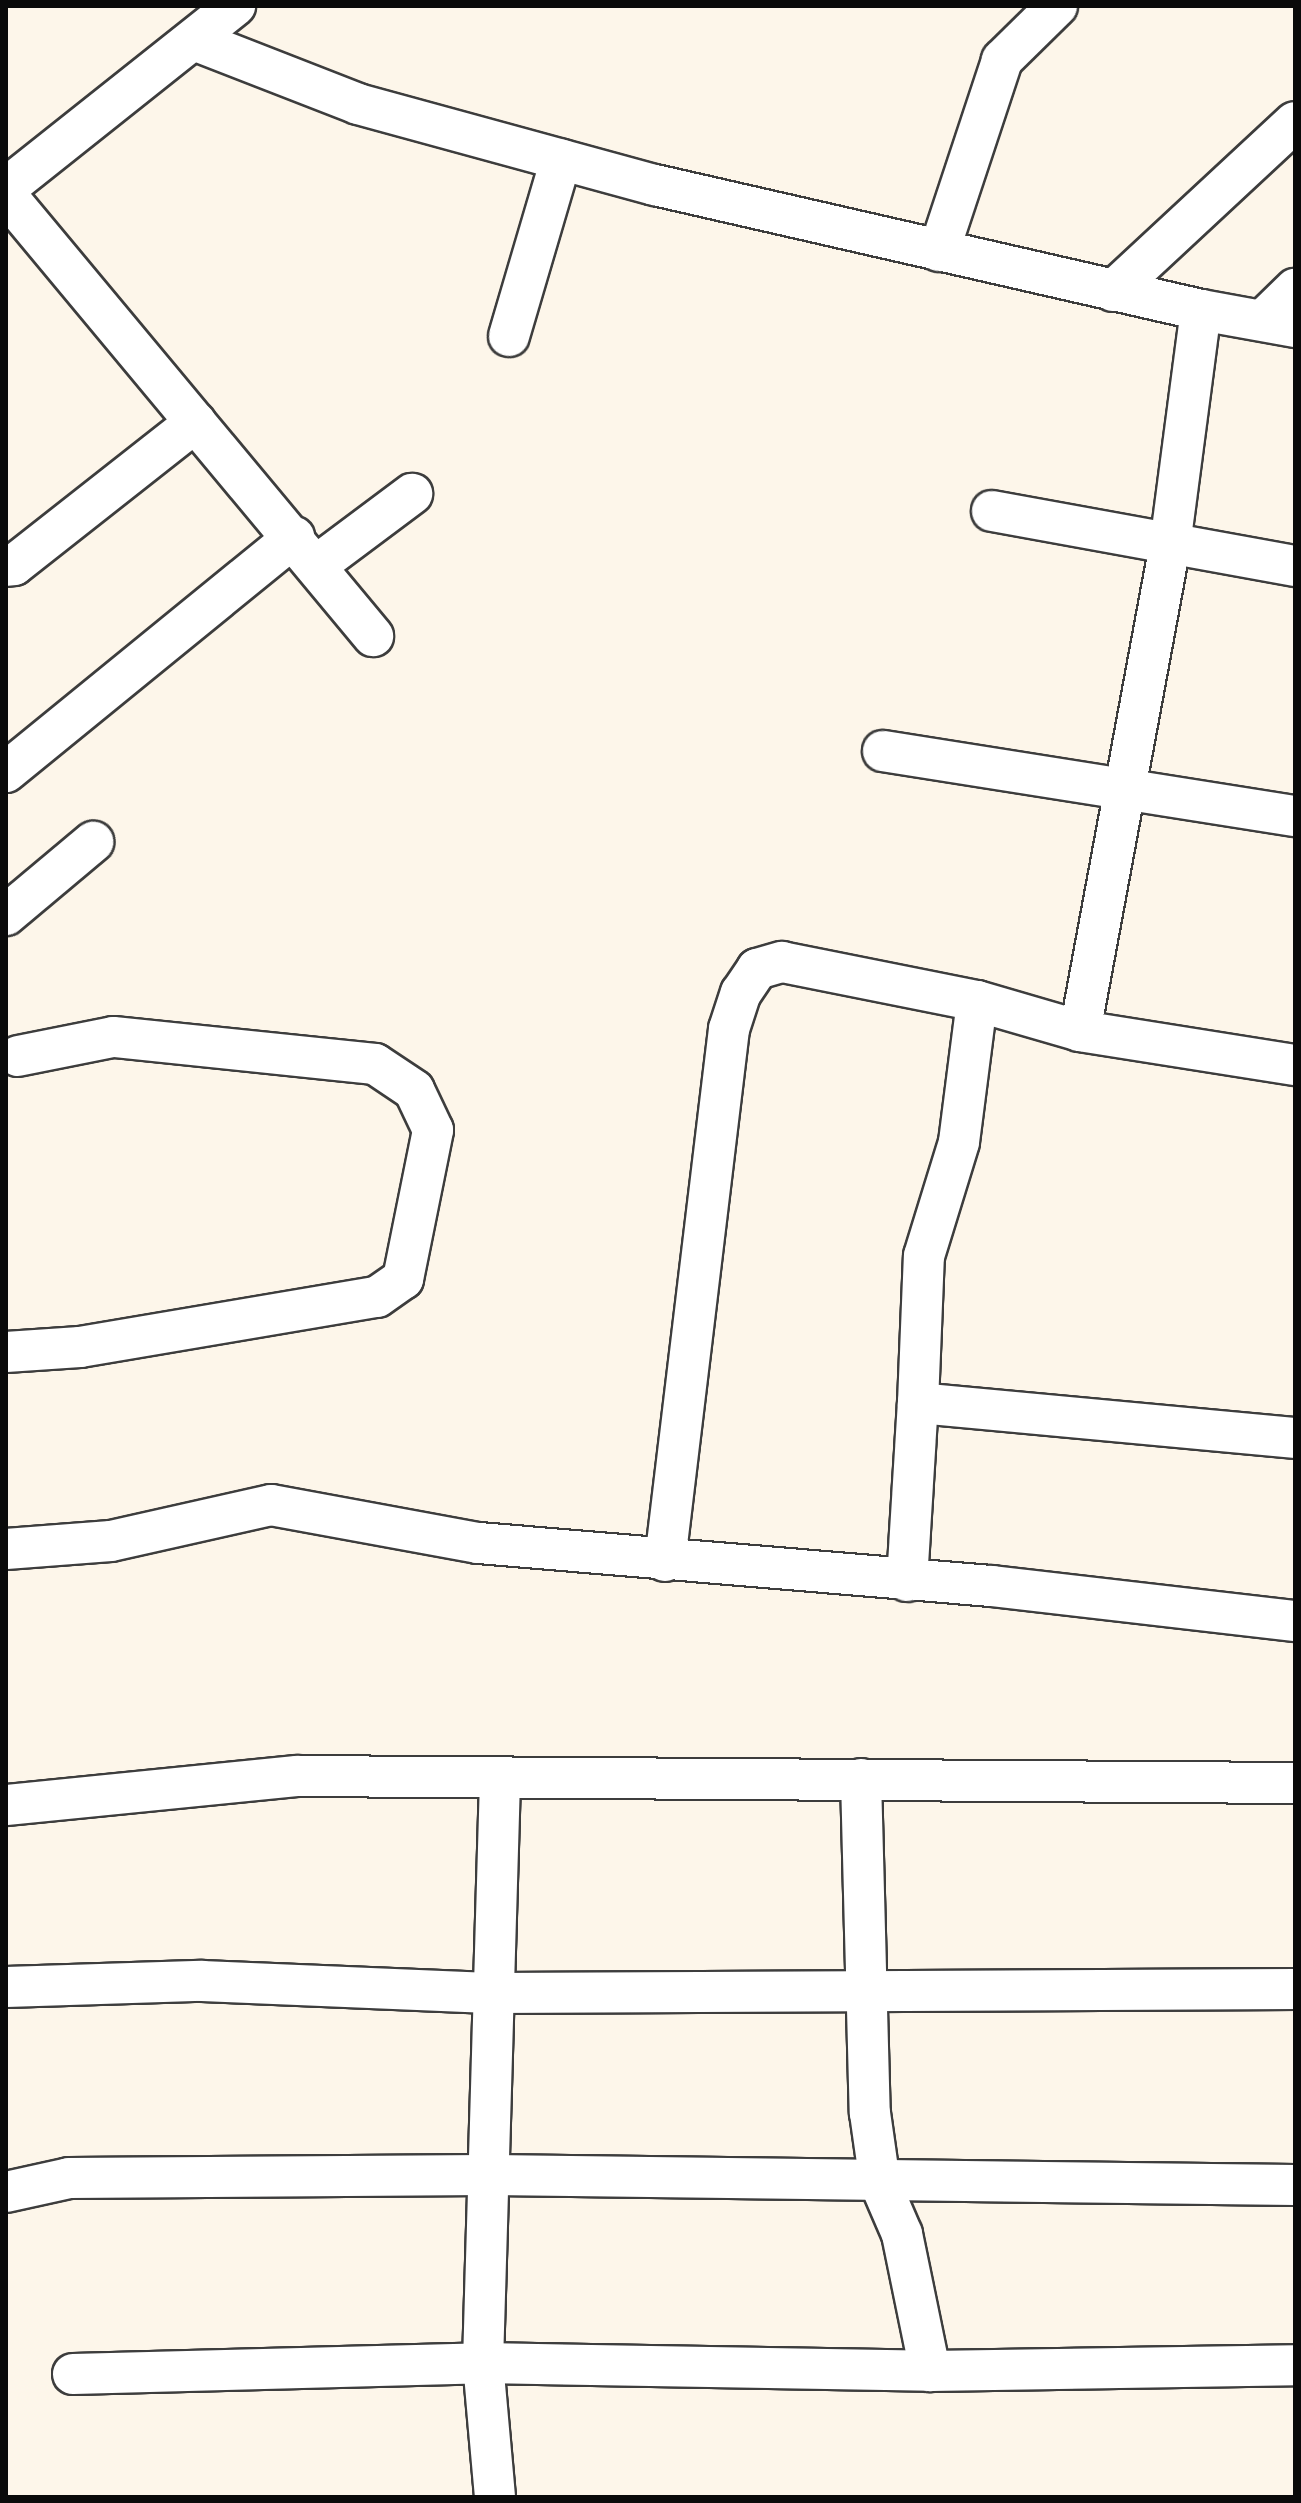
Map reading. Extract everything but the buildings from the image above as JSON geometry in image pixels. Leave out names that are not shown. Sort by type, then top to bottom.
[{"type":"street","points":[[6,188],[235,6]]},
{"type":"street","points":[[939,251],[1002,60],[1057,6]]},
{"type":"street","points":[[194,40],[358,104],[561,159],[1113,291],[1279,323],[1295,289]]},
{"type":"street","points":[[1113,291],[1295,122]]},
{"type":"street","points":[[509,336],[561,159]]},
{"type":"street","points":[[6,195],[306,551],[373,636]]},
{"type":"street","points":[[1080,1031],[1121,792],[1170,545],[1201,310]]},
{"type":"street","points":[[6,566],[14,565],[196,422]]},
{"type":"street","points":[[6,772],[306,551],[412,494]]},
{"type":"street","points":[[992,511],[1295,566]]},
{"type":"street","points":[[883,751],[1121,792],[1295,816]]},
{"type":"street","points":[[6,915],[93,842]]},
{"type":"street","points":[[665,1561],[729,1029],[741,993],[757,969],[782,962],[977,1001],[1080,1031],[1295,1065]]},
{"type":"street","points":[[907,1581],[924,1256],[959,1142],[977,1001]]},
{"type":"street","points":[[6,1352],[80,1347],[377,1297],[403,1279],[433,1130],[414,1090],[375,1064],[113,1037],[18,1056]]},
{"type":"street","points":[[918,1403],[1295,1438]]},
{"type":"street","points":[[6,1549],[111,1541],[271,1505],[479,1543],[907,1581],[1295,1621]]},
{"type":"street","points":[[6,1805],[297,1776],[1295,1783]]},
{"type":"street","points":[[495,2497],[483,2363],[490,1993],[500,1779]]},
{"type":"street","points":[[861,1779],[870,1992],[870,2113],[880,2183],[902,2234],[930,2371]]},
{"type":"street","points":[[6,1987],[202,1981],[490,1993],[1295,1989]]},
{"type":"street","points":[[6,2192],[69,2178],[486,2175],[880,2183],[1295,2185]]},
{"type":"street","points":[[73,2374],[483,2363],[930,2371],[1295,2365]]}]
